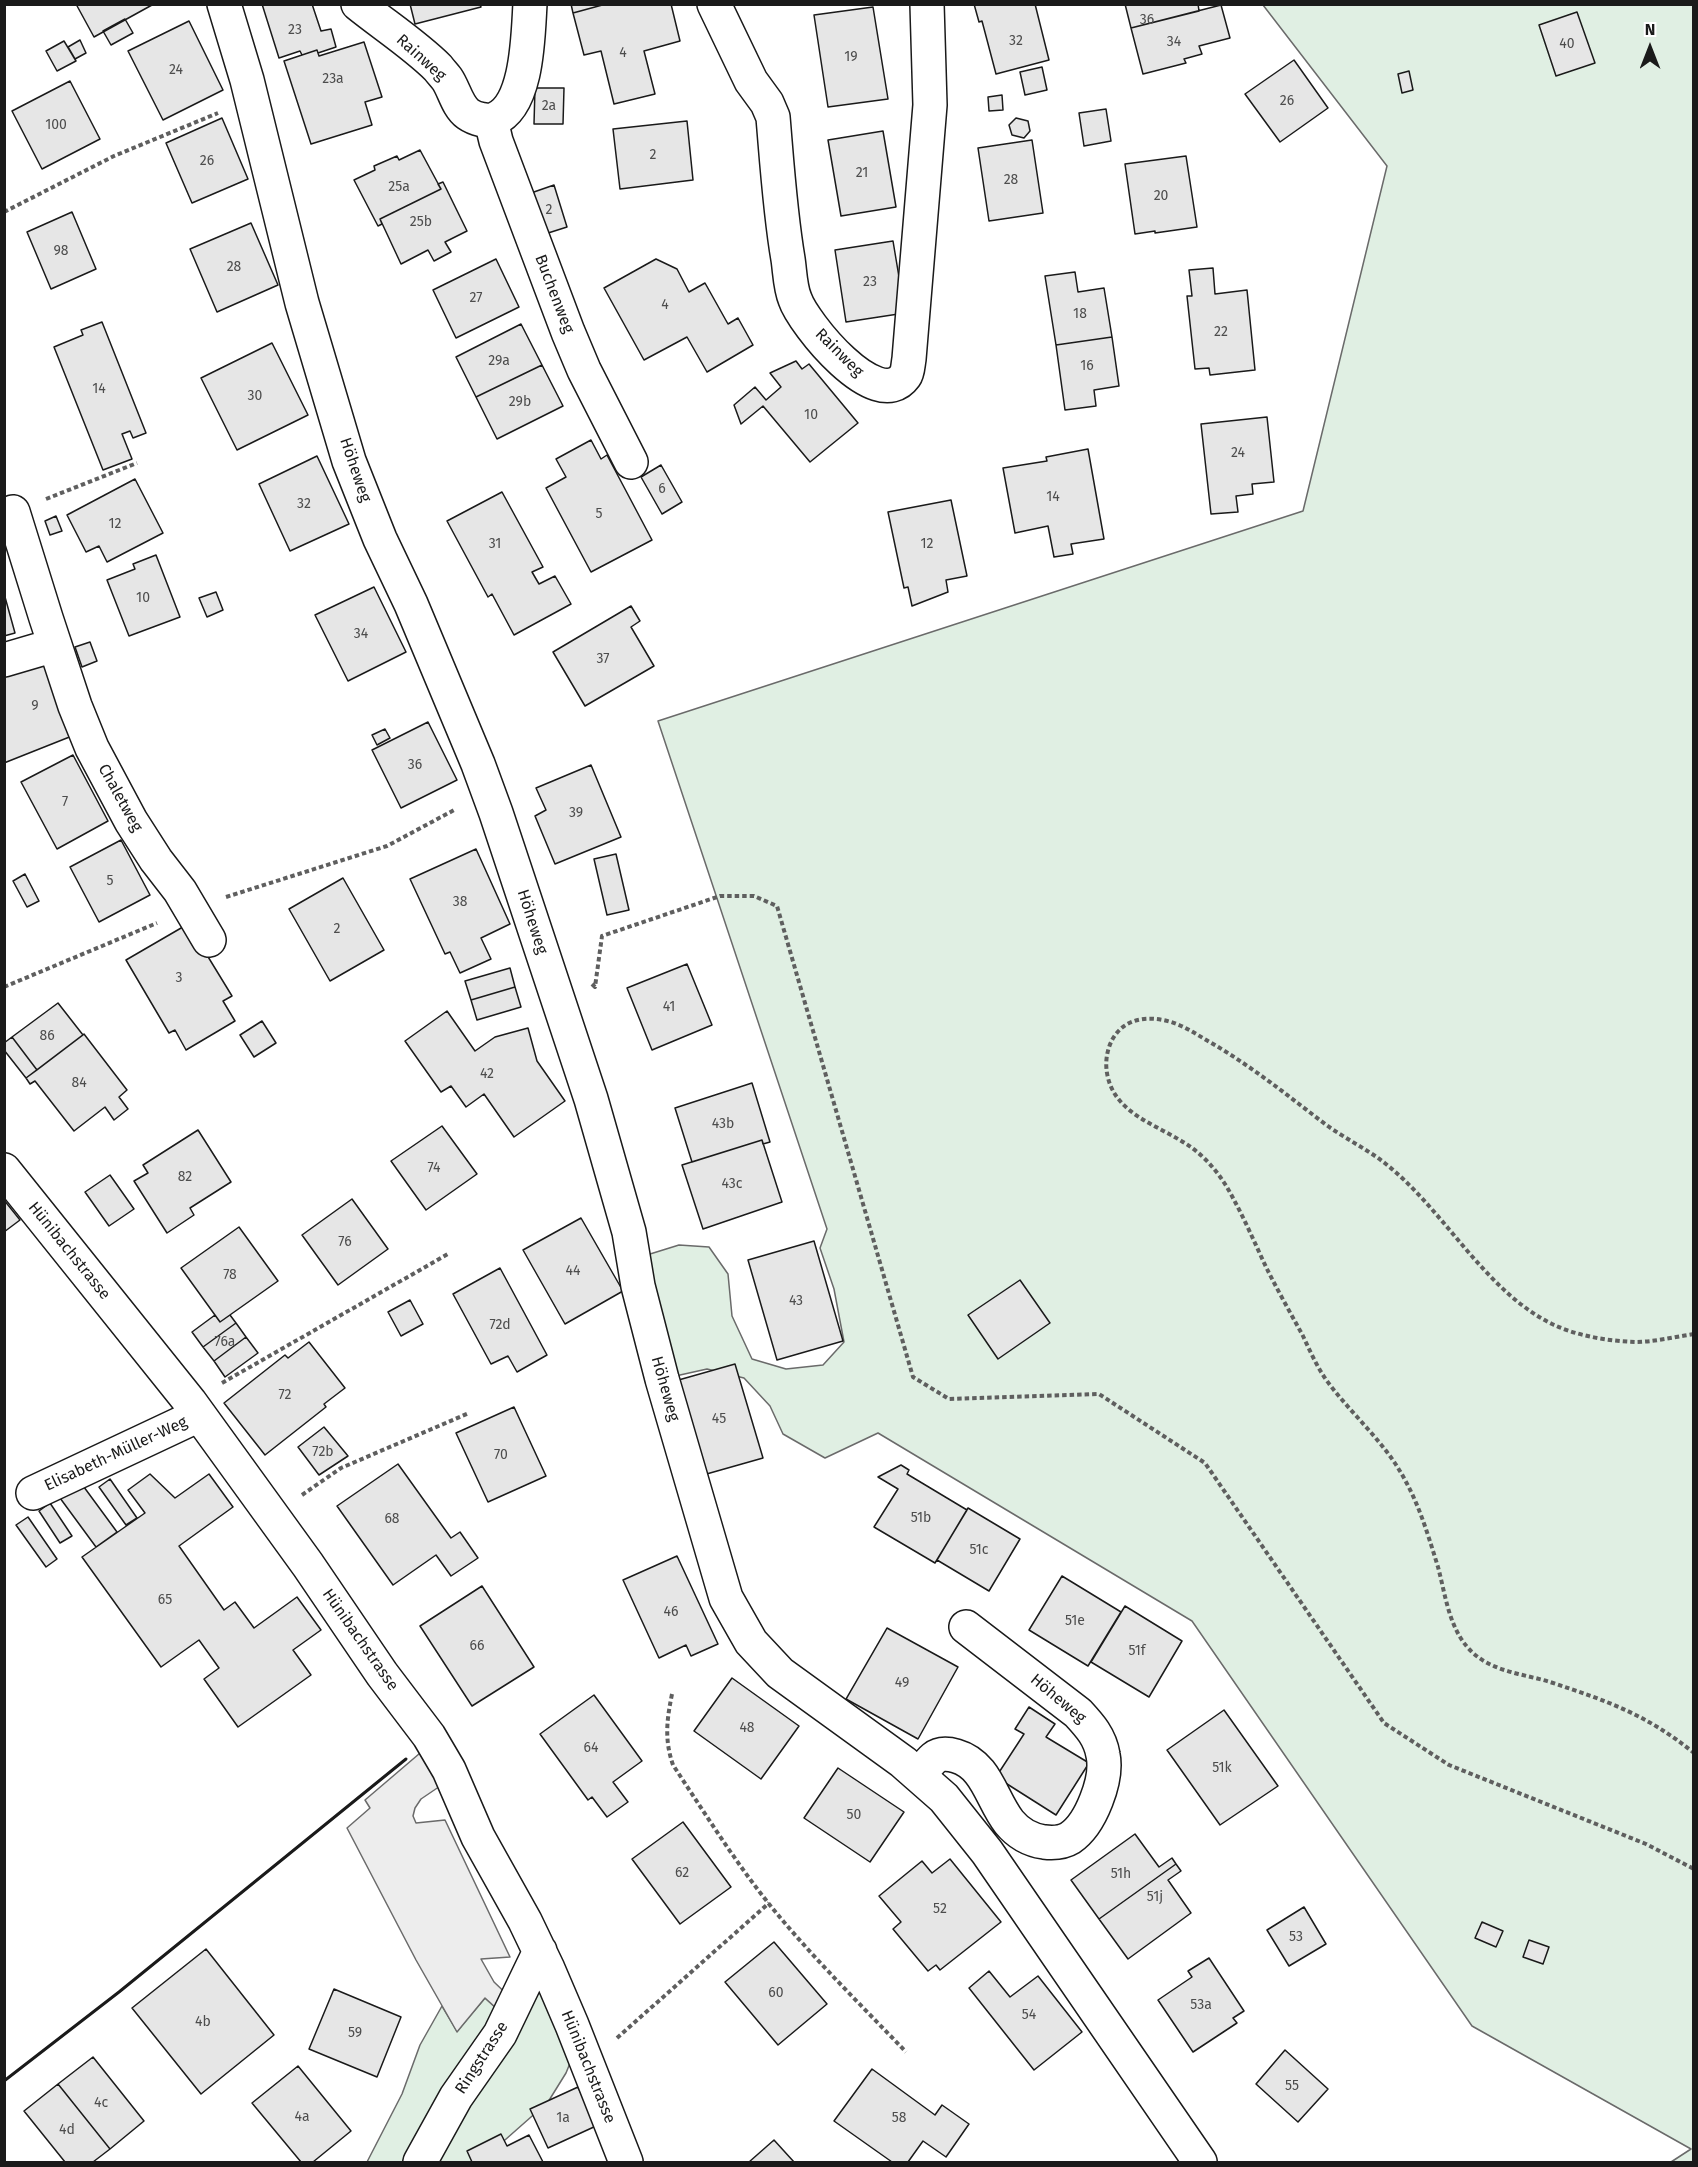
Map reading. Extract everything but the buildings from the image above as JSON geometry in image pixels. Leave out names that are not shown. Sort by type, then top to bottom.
[{"type":"street","name":"Höheweg","points":[[224,4],[251,97],[302,303],[332,397],[349,461],[380,539],[452,700],[488,791],[591,1099],[629,1232],[638,1286],[662,1379],[726,1598],[750,1642],[780,1673],[919,1776],[944,1798],[987,1852],[1200,2163]]},
{"type":"street","name":"Rainweg","points":[[358,4],[435,66],[447,79],[467,113],[480,119],[491,120]]},
{"type":"street","points":[[491,120],[500,117],[510,106],[520,86],[526,53],[530,4]]},
{"type":"street","name":"Rainweg","points":[[714,4],[742,64],[767,103],[772,117],[785,244],[794,297],[801,313],[832,351],[857,375],[871,382],[885,385],[897,383],[906,376],[909,359],[930,105],[927,4]]},
{"type":"street","name":"Buchenweg","points":[[491,120],[496,141],[568,332],[584,370],[631,462]]},
{"type":"street","name":"Chaletweg","points":[[13,512],[75,705],[92,748],[131,821],[156,860],[180,891],[209,940]]},
{"type":"street","points":[[4,660],[55,645]]},
{"type":"street","name":"Hünibachstrasse","points":[[4,1170],[194,1408],[308,1565],[382,1674],[433,1742],[449,1770],[478,1837],[540,1951],[573,2025],[626,2163]]},
{"type":"street","name":"Elisabeth-Müller-Weg","points":[[33,1493],[194,1408]]},
{"type":"street","name":"Höheweg","points":[[919,1776],[934,1758],[941,1754],[963,1758],[976,1767],[988,1783],[998,1805],[1010,1823],[1029,1838],[1048,1843],[1060,1843],[1071,1838],[1083,1825],[1094,1805],[1102,1782],[1104,1756],[1100,1742],[1092,1728],[1078,1713],[966,1627]]},
{"type":"street","name":"Ringstrasse","points":[[420,2163],[456,2097],[500,2034],[540,1951]]},
{"type":"path","points":[[4,212],[114,156],[213,116],[251,97]]},
{"type":"path","points":[[13,512],[137,463]]},
{"type":"path","points":[[4,987],[190,908],[387,846],[488,791]]},
{"type":"path","points":[[543,957],[562,954],[595,987],[602,936],[720,896],[754,896],[777,906],[913,1377],[949,1399],[1099,1394],[1205,1463],[1384,1723],[1449,1765],[1646,1844],[1694,1869]]},
{"type":"path","points":[[1694,1334],[1637,1342],[1570,1332],[1550,1323],[1509,1295],[1407,1184],[1381,1160],[1346,1140],[1239,1059],[1190,1030],[1151,1018],[1135,1020],[1123,1026],[1114,1036],[1108,1048],[1105,1065],[1108,1082],[1117,1101],[1194,1149],[1218,1173],[1326,1379],[1388,1452],[1406,1481],[1424,1523],[1457,1632],[1473,1653],[1494,1667],[1536,1678],[1634,1712],[1663,1729],[1694,1753]]},
{"type":"path","points":[[194,1408],[448,1254]]},
{"type":"path","points":[[273,1516],[341,1468],[469,1413]]},
{"type":"path","points":[[672,1694],[666,1724],[673,1765],[734,1857],[769,1903],[804,1945],[906,2052]]},
{"type":"path","points":[[616,2040],[769,1903]]},
{"type":"green space","points":[[1263,5],[1693,5],[1693,2162],[1671,2162],[1691,2149],[1472,2026],[1192,1621],[878,1433],[825,1458],[783,1434],[770,1406],[744,1378],[707,1369],[662,1379],[634,1259],[679,1245],[709,1247],[728,1274],[732,1316],[752,1359],[786,1369],[823,1365],[844,1342],[834,1289],[820,1248],[827,1229],[658,721],[1303,511],[1387,166]]},
{"type":"green space","points":[[540,1951],[579,2041],[566,2073],[548,2102],[480,2162],[367,2162],[402,2094],[420,2045],[442,2006],[457,2031],[485,1998],[507,2018]]},
{"type":"shaded area","points":[[433,1742],[452,1778],[421,1799],[413,1816],[416,1823],[445,1820],[510,1957],[481,1959],[494,1982],[515,2002],[507,2018],[485,1998],[457,2032],[416,1960],[347,1828],[370,1808],[365,1800]]},
{"type":"wall","points":[[4,2081],[119,1992],[406,1759]]}]
